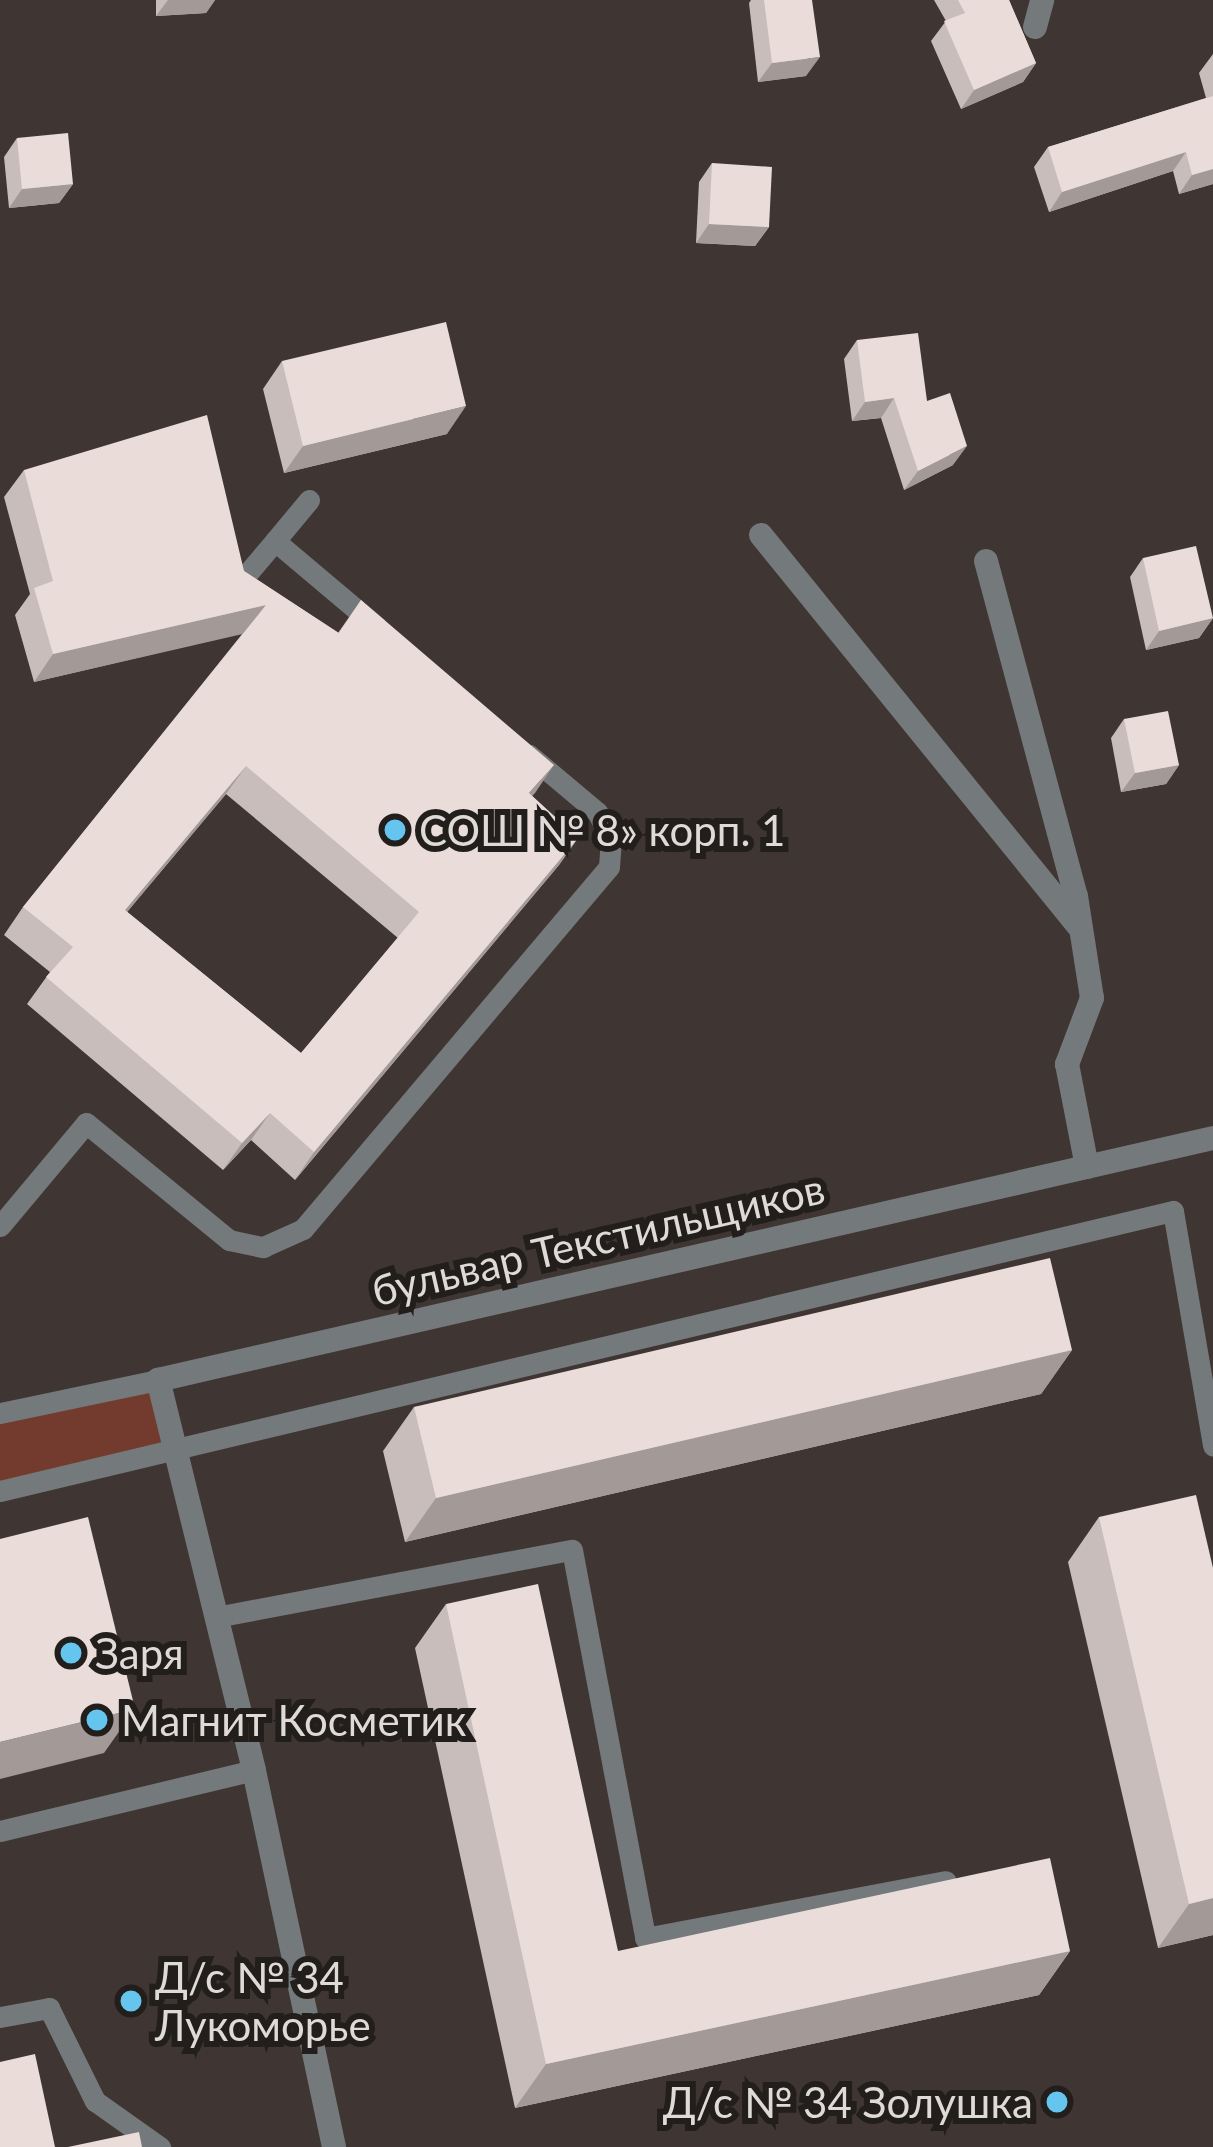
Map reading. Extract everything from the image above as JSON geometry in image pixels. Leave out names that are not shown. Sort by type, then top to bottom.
[{"type":"street","points":[[1035,27],[1042,0]]},
{"type":"street","points":[[761,535],[1082,929]]},
{"type":"street","points":[[986,561],[1082,929],[1092,998],[1066,1064],[1087,1167]]},
{"type":"street","name":"бульвар Текстильщиков","points":[[158,1380],[1213,1138]]},
{"type":"street","points":[[158,1380],[254,1770],[334,2147]]},
{"type":"lane","points":[[235,588],[309,500]]},
{"type":"lane","points":[[274,542],[400,646]]},
{"type":"lane","points":[[0,1226],[86,1123],[229,1240],[263,1247],[303,1229],[609,867],[611,839],[597,812],[508,737]]},
{"type":"lane","points":[[0,1491],[1173,1211],[1213,1446]]},
{"type":"lane","name":"бульвар Текстильщиков","points":[[0,1413],[158,1380]]},
{"type":"lane","points":[[216,1617],[572,1550],[645,1938],[975,1875]]},
{"type":"lane","points":[[0,1832],[254,1770]]},
{"type":"lane","points":[[0,2017],[49,2008],[95,2101],[160,2147]]},
{"type":"shaded area","points":[[150,1392],[165,1445],[0,1486],[0,1421]]},
{"type":"building","points":[[764,0],[812,0],[820,57],[772,63]]},
{"type":"building","points":[[958,0],[1009,0],[1036,63],[974,90],[944,21],[965,13]]},
{"type":"building","points":[[1213,96],[1213,169],[1192,175],[1186,152],[1062,192],[1048,147]]},
{"type":"building","points":[[68,133],[73,184],[22,189],[17,138]]},
{"type":"building","points":[[712,163],[772,167],[769,227],[709,224]]},
{"type":"building","points":[[446,322],[466,406],[303,446],[282,361]]},
{"type":"building","points":[[918,333],[927,401],[950,393],[967,446],[918,471],[894,398],[865,402],[857,340]]},
{"type":"building","points":[[207,415],[244,571],[339,633],[361,600],[554,765],[529,793],[578,838],[314,1152],[270,1113],[242,1143],[46,977],[73,947],[23,907],[266,605],[53,654],[34,588],[53,581],[24,470]],"holes":[[[246,766],[419,912],[301,1053],[125,910]]]},
{"type":"building","points":[[1196,546],[1213,618],[1159,631],[1143,558]]},
{"type":"building","points":[[1168,711],[1179,765],[1135,773],[1124,719]]},
{"type":"building","points":[[1050,1258],[1072,1350],[436,1498],[414,1407]]},
{"type":"building","points":[[1196,1495],[1213,1568],[1213,1898],[1189,1904],[1099,1517]]},
{"type":"building","points":[[88,1517],[135,1709],[0,1742],[0,1539]]},
{"type":"building","points":[[538,1584],[618,1951],[1050,1858],[1070,1951],[546,2064],[446,1604]]},
{"type":"building","points":[[35,2054],[55,2147],[0,2147],[0,2062]]},
{"type":"building","points":[[139,2132],[142,2147],[68,2147]]},
{"type":"place","name":"СОШ № 8» корп. 1","points":[[395,830]]},
{"type":"place","name":"Заря","points":[[71,1653]]},
{"type":"place","name":"Магнит Косметик","points":[[97,1720]]},
{"type":"place","name":"Д/с № 34 Лукоморье","points":[[131,2001]]},
{"type":"place","name":"Д/с № 34 Золушка","points":[[1057,2102]]}]
